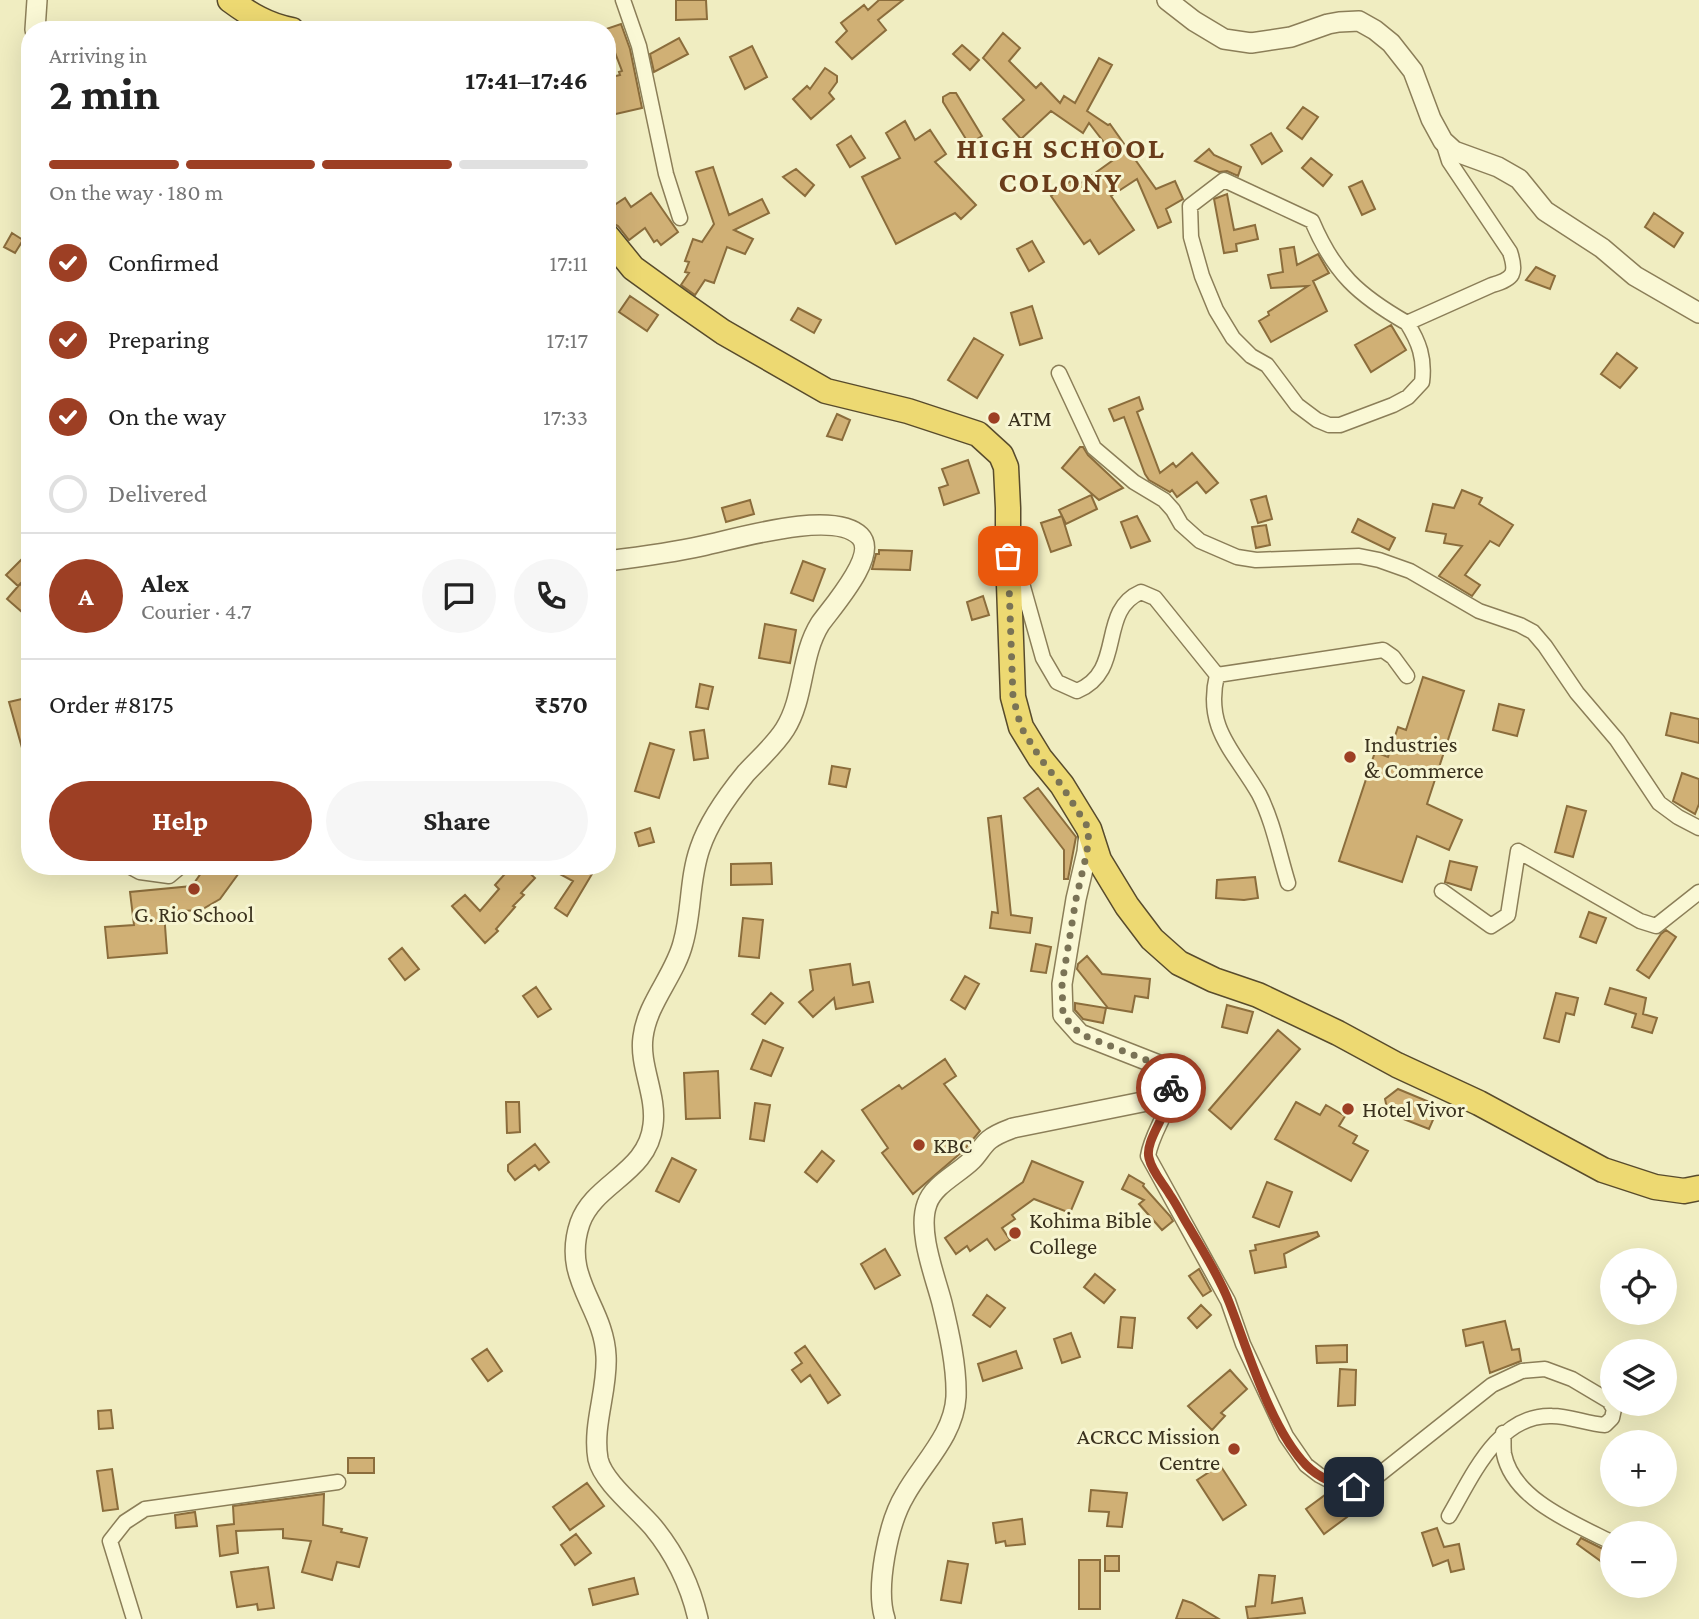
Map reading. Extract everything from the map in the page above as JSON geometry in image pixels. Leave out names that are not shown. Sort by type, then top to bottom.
[{"type":"highway","points":[[230,0],[263,21]]},
{"type":"highway","points":[[616,247],[633,268],[723,332],[825,391],[908,411],[978,433],[1001,454],[1006,467],[1013,697],[1021,727],[1089,829],[1099,860],[1127,906],[1152,939],[1179,963],[1214,980],[1258,995],[1338,1033],[1397,1065],[1479,1103],[1603,1170],[1655,1187],[1685,1191],[1699,1188]]},
{"type":"street","points":[[36,21],[37,0]]},
{"type":"street","points":[[623,0],[639,46],[666,174],[680,218]]},
{"type":"street","points":[[1167,0],[1194,21],[1224,38],[1251,43],[1291,37],[1328,24],[1359,22],[1391,43],[1413,71],[1449,161],[1510,251],[1514,266],[1513,274],[1504,281],[1407,323]]},
{"type":"street","points":[[1443,141],[1454,150],[1497,167],[1518,179],[1545,211],[1602,248],[1635,276],[1699,313]]},
{"type":"street","points":[[1224,180],[1312,221],[1326,253],[1345,278],[1407,323],[1418,341],[1423,369],[1422,382],[1408,397],[1393,405],[1340,425],[1329,425],[1317,420],[1297,405],[1267,365],[1251,356],[1233,338],[1216,310],[1202,276],[1191,237],[1190,206],[1224,180]]},
{"type":"street","points":[[1059,373],[1094,448],[1134,482],[1164,500],[1181,524],[1200,541],[1237,557],[1256,560],[1359,556],[1379,560],[1410,571],[1479,611],[1533,632],[1577,693],[1616,740],[1660,803],[1699,828]]},
{"type":"street","points":[[616,560],[701,547],[802,525],[832,524],[849,528],[861,536],[865,545],[865,554],[858,568],[811,642],[793,712],[785,728],[726,800],[709,825],[699,848],[692,878],[684,942],[651,1010],[642,1041],[653,1100],[654,1123],[649,1145],[631,1168],[611,1183],[581,1219],[575,1247],[581,1286],[604,1334],[607,1360],[598,1433],[599,1464],[610,1481],[654,1529],[679,1562],[698,1619]]},
{"type":"street","points":[[1008,533],[1043,658],[1057,682],[1077,691],[1091,685],[1102,670],[1117,615],[1127,598],[1141,592],[1155,598],[1217,676]]},
{"type":"street","points":[[1217,676],[1382,650],[1393,657],[1407,676]]},
{"type":"street","points":[[1217,676],[1212,694],[1214,718],[1221,737],[1258,794],[1269,818],[1288,883]]},
{"type":"street","points":[[1089,829],[1062,984],[1063,1015],[1080,1034],[1164,1067],[1170,1075],[1171,1102],[1155,1132],[1148,1156],[1222,1288],[1267,1398],[1286,1436],[1306,1465],[1338,1485],[1366,1485],[1492,1385],[1522,1371],[1545,1369],[1572,1379],[1609,1401],[1614,1409],[1612,1418],[1605,1425],[1548,1415],[1527,1421],[1503,1433],[1449,1516]]},
{"type":"street","points":[[1442,891],[1491,926],[1508,915],[1518,851],[1640,921],[1656,926],[1699,892]]},
{"type":"street","points":[[885,1619],[881,1570],[903,1497],[941,1441],[952,1416],[956,1398],[949,1333],[925,1233],[924,1216],[930,1197],[998,1134],[1013,1128],[1157,1099],[1171,1087]]},
{"type":"street","points":[[1503,1433],[1504,1455],[1514,1476],[1534,1500],[1600,1536]]},
{"type":"street","points":[[134,1619],[110,1541],[125,1522],[145,1509],[338,1482]]},
{"type":"building","points":[[676,0],[706,0],[707,19],[676,20]]},
{"type":"building","points":[[879,0],[903,0],[878,20],[886,30],[852,59],[836,42],[847,31],[841,23],[864,5],[868,10]]},
{"type":"building","points":[[621,24],[630,49],[642,108],[616,114],[616,76],[622,71],[616,55],[616,26]]},
{"type":"building","points":[[1003,33],[1020,48],[1009,61],[1036,88],[1041,83],[1060,103],[1064,96],[1075,103],[1099,58],[1112,65],[1087,111],[1110,124],[1156,189],[1175,181],[1183,199],[1166,209],[1171,222],[1158,228],[1137,179],[1111,196],[1134,230],[1099,254],[1090,240],[1084,244],[1051,196],[1072,180],[1077,186],[1116,158],[1089,123],[1083,133],[1051,111],[1021,139],[1003,119],[1024,100],[983,58]]},
{"type":"building","points":[[679,38],[688,54],[654,72],[650,54]]},
{"type":"building","points":[[962,45],[979,60],[970,70],[953,54]]},
{"type":"building","points":[[752,46],[767,77],[745,89],[730,57]]},
{"type":"building","points":[[825,68],[837,76],[837,82],[829,93],[834,99],[811,119],[793,99],[807,86],[810,89]]},
{"type":"building","points":[[956,93],[982,136],[969,144],[943,102],[943,97]]},
{"type":"building","points":[[1303,107],[1318,117],[1302,139],[1287,128]]},
{"type":"building","points":[[905,121],[915,140],[930,130],[946,154],[935,162],[976,205],[961,219],[955,213],[896,244],[862,177],[900,158],[886,133]]},
{"type":"building","points":[[1271,133],[1282,151],[1262,164],[1251,145]]},
{"type":"building","points":[[851,136],[865,158],[850,167],[837,145]]},
{"type":"building","points":[[1209,149],[1214,155],[1241,167],[1238,176],[1227,171],[1219,172],[1195,161]]},
{"type":"building","points":[[1311,158],[1332,175],[1323,186],[1302,168]]},
{"type":"building","points":[[713,167],[729,215],[762,199],[769,213],[734,230],[753,239],[745,254],[727,247],[714,283],[705,280],[695,295],[681,285],[689,273],[685,272],[689,262],[685,261],[693,239],[702,242],[714,224],[696,172]]},
{"type":"building","points":[[796,169],[814,185],[805,196],[783,177]]},
{"type":"building","points":[[1362,181],[1375,209],[1362,215],[1349,187]]},
{"type":"building","points":[[651,193],[678,232],[661,245],[657,240],[654,242],[645,228],[629,240],[616,225],[616,204],[625,198],[631,207]]},
{"type":"building","points":[[1227,194],[1234,230],[1255,225],[1258,239],[1236,244],[1237,251],[1224,253],[1214,199]]},
{"type":"building","points":[[1654,213],[1683,233],[1674,247],[1645,227]]},
{"type":"building","points":[[12,233],[21,239],[15,253],[4,247]]},
{"type":"building","points":[[1032,241],[1044,262],[1029,271],[1017,249]]},
{"type":"building","points":[[1294,247],[1297,265],[1318,254],[1329,273],[1313,281],[1327,311],[1271,342],[1259,321],[1308,286],[1271,288],[1268,275],[1283,272],[1280,249]]},
{"type":"building","points":[[1536,267],[1555,276],[1550,289],[1526,280]]},
{"type":"building","points":[[630,296],[658,315],[647,331],[619,312]]},
{"type":"building","points":[[1032,306],[1042,338],[1020,345],[1011,313]]},
{"type":"building","points":[[798,308],[821,320],[814,333],[791,320]]},
{"type":"building","points":[[1391,325],[1406,350],[1371,372],[1355,345]]},
{"type":"building","points":[[974,338],[1003,355],[977,398],[948,380]]},
{"type":"building","points":[[1617,353],[1637,368],[1620,388],[1601,374]]},
{"type":"building","points":[[1139,397],[1143,409],[1137,412],[1160,473],[1173,463],[1176,467],[1192,453],[1218,483],[1206,493],[1197,482],[1177,497],[1172,490],[1170,492],[1149,480],[1124,417],[1114,421],[1109,409]]},
{"type":"building","points":[[837,414],[850,420],[842,440],[827,436]]},
{"type":"building","points":[[1080,447],[1123,488],[1099,500],[1062,468]]},
{"type":"building","points":[[968,460],[979,493],[944,505],[939,488],[948,485],[942,469]]},
{"type":"building","points":[[1462,490],[1482,498],[1479,504],[1513,525],[1499,546],[1490,541],[1465,575],[1480,585],[1472,596],[1439,576],[1462,546],[1444,543],[1446,534],[1426,531],[1433,504],[1454,508]]},
{"type":"building","points":[[1091,495],[1097,509],[1066,524],[1059,510]]},
{"type":"building","points":[[1266,496],[1272,519],[1258,523],[1251,500]]},
{"type":"building","points":[[750,500],[754,514],[726,522],[722,508]]},
{"type":"building","points":[[1062,516],[1071,545],[1051,552],[1041,523]]},
{"type":"building","points":[[1137,516],[1150,541],[1131,548],[1121,522]]},
{"type":"building","points":[[1358,519],[1395,538],[1389,550],[1352,532]]},
{"type":"building","points":[[1266,525],[1270,545],[1256,548],[1252,527]]},
{"type":"building","points":[[879,550],[912,551],[910,570],[872,569]]},
{"type":"building","points":[[21,560],[21,583],[18,586],[6,575]]},
{"type":"building","points":[[803,561],[825,569],[813,601],[791,593]]},
{"type":"building","points":[[20,584],[21,585],[21,611],[7,599]]},
{"type":"building","points":[[983,596],[989,615],[972,620],[967,602]]},
{"type":"building","points":[[765,624],[796,630],[790,663],[759,658]]},
{"type":"building","points":[[1423,677],[1464,691],[1427,804],[1462,820],[1449,850],[1417,836],[1402,882],[1339,861],[1375,752],[1388,757],[1398,727],[1406,730]]},
{"type":"building","points":[[700,684],[713,687],[708,709],[696,707]]},
{"type":"building","points":[[21,699],[21,744],[9,702]]},
{"type":"building","points":[[1499,704],[1524,710],[1517,736],[1493,730]]},
{"type":"building","points":[[1671,713],[1699,719],[1699,743],[1666,735]]},
{"type":"building","points":[[704,730],[708,758],[694,760],[690,732]]},
{"type":"building","points":[[650,743],[674,750],[659,798],[635,791]]},
{"type":"building","points":[[832,766],[850,769],[846,787],[829,784]]},
{"type":"building","points":[[1682,773],[1699,779],[1699,804],[1695,814],[1673,801]]},
{"type":"building","points":[[1038,788],[1076,837],[1068,879],[1064,879],[1064,850],[1024,798]]},
{"type":"building","points":[[1567,806],[1586,811],[1573,857],[1555,852]]},
{"type":"building","points":[[1001,816],[1011,915],[1032,918],[1030,933],[990,928],[992,912],[998,913],[988,818]]},
{"type":"building","points":[[650,828],[654,842],[639,846],[635,833]]},
{"type":"building","points":[[1450,861],[1477,867],[1471,890],[1445,882]]},
{"type":"building","points":[[771,863],[772,884],[731,885],[731,864]]},
{"type":"building","points":[[200,875],[237,875],[220,899],[201,910],[164,912],[167,953],[108,958],[105,927],[134,925],[130,892],[192,886]]},
{"type":"building","points":[[504,875],[532,875],[535,878],[521,893],[524,895],[496,929],[498,931],[485,943],[452,906],[465,895],[480,911],[499,889],[495,885]]},
{"type":"building","points":[[562,875],[591,875],[567,916],[555,908],[573,881]]},
{"type":"building","points":[[1255,877],[1258,898],[1216,898],[1217,880]]},
{"type":"building","points":[[1589,912],[1606,918],[1596,943],[1580,937]]},
{"type":"building","points":[[743,918],[763,920],[759,958],[739,956]]},
{"type":"building","points":[[1666,930],[1676,937],[1649,978],[1637,970]]},
{"type":"building","points":[[1036,944],[1051,947],[1046,973],[1031,971]]},
{"type":"building","points":[[402,948],[419,969],[405,980],[389,959]]},
{"type":"building","points":[[1087,956],[1102,974],[1150,979],[1148,998],[1135,996],[1132,1012],[1108,1008],[1077,969],[1078,964]]},
{"type":"building","points":[[850,964],[853,985],[869,982],[873,1002],[836,1009],[834,998],[813,1017],[799,1002],[813,990],[810,970]]},
{"type":"building","points":[[965,976],[979,984],[965,1009],[951,1000]]},
{"type":"building","points":[[536,987],[551,1009],[538,1017],[523,996]]},
{"type":"building","points":[[1610,988],[1646,998],[1643,1014],[1657,1018],[1652,1033],[1632,1027],[1636,1014],[1605,1004]]},
{"type":"building","points":[[771,993],[783,1003],[765,1024],[752,1014]]},
{"type":"building","points":[[1556,993],[1578,998],[1574,1015],[1566,1013],[1559,1042],[1544,1038]]},
{"type":"building","points":[[1075,1003],[1106,1008],[1103,1023],[1083,1019],[1075,1010]]},
{"type":"building","points":[[1227,1005],[1253,1012],[1247,1033],[1222,1027]]},
{"type":"building","points":[[1278,1030],[1300,1049],[1231,1129],[1209,1110]]},
{"type":"building","points":[[763,1040],[783,1048],[771,1076],[751,1069]]},
{"type":"building","points":[[945,1059],[956,1076],[944,1084],[980,1131],[963,1151],[913,1194],[882,1153],[888,1148],[862,1110],[899,1085],[902,1089]]},
{"type":"building","points":[[718,1071],[720,1118],[686,1119],[684,1073]]},
{"type":"building","points":[[1398,1089],[1439,1106],[1429,1129],[1388,1113],[1385,1099]]},
{"type":"building","points":[[506,1102],[519,1102],[520,1132],[507,1133]]},
{"type":"building","points":[[1296,1102],[1320,1115],[1326,1105],[1345,1116],[1339,1126],[1357,1136],[1353,1143],[1368,1151],[1351,1181],[1275,1139]]},
{"type":"building","points":[[755,1103],[770,1105],[764,1141],[750,1139]]},
{"type":"building","points":[[535,1144],[549,1162],[539,1170],[535,1165],[515,1180],[508,1171],[508,1165]]},
{"type":"building","points":[[822,1151],[834,1161],[817,1182],[805,1172]]},
{"type":"building","points":[[672,1158],[696,1170],[679,1202],[656,1191]]},
{"type":"building","points":[[1032,1161],[1083,1182],[1070,1213],[1034,1199],[1012,1215],[1015,1219],[1002,1228],[1010,1240],[995,1250],[987,1239],[970,1251],[967,1246],[956,1254],[945,1238],[1023,1182]]},
{"type":"building","points":[[1129,1175],[1144,1184],[1173,1221],[1162,1230],[1139,1204],[1144,1200],[1122,1189]]},
{"type":"building","points":[[1267,1182],[1292,1192],[1279,1227],[1253,1217]]},
{"type":"building","points":[[1317,1232],[1319,1236],[1284,1254],[1286,1267],[1255,1273],[1250,1251],[1256,1250],[1255,1245]]},
{"type":"building","points":[[885,1249],[900,1275],[875,1289],[861,1264]]},
{"type":"building","points":[[1199,1269],[1211,1291],[1203,1296],[1189,1276]]},
{"type":"building","points":[[1095,1274],[1115,1290],[1104,1303],[1084,1287]]},
{"type":"building","points":[[987,1295],[1005,1308],[990,1327],[973,1315]]},
{"type":"building","points":[[1201,1305],[1211,1315],[1197,1328],[1188,1318]]},
{"type":"building","points":[[1121,1317],[1135,1318],[1132,1348],[1118,1347]]},
{"type":"building","points":[[1505,1321],[1512,1350],[1519,1349],[1521,1361],[1490,1373],[1483,1342],[1466,1346],[1463,1330]]},
{"type":"building","points":[[1071,1333],[1080,1357],[1062,1363],[1054,1339]]},
{"type":"building","points":[[1347,1345],[1347,1362],[1317,1363],[1316,1346]]},
{"type":"building","points":[[805,1346],[840,1395],[828,1403],[810,1375],[801,1382],[792,1370],[802,1363],[795,1353]]},
{"type":"building","points":[[487,1349],[502,1371],[488,1381],[472,1359]]},
{"type":"building","points":[[1016,1351],[1022,1368],[983,1381],[978,1364]]},
{"type":"building","points":[[1340,1369],[1356,1370],[1355,1405],[1338,1406]]},
{"type":"building","points":[[1230,1370],[1247,1389],[1221,1413],[1225,1416],[1212,1430],[1188,1406]]},
{"type":"building","points":[[111,1410],[113,1428],[99,1429],[98,1411]]},
{"type":"building","points":[[348,1458],[374,1458],[374,1473],[348,1473]]},
{"type":"building","points":[[1220,1465],[1246,1505],[1223,1520],[1197,1480]]},
{"type":"building","points":[[112,1469],[118,1509],[103,1511],[97,1471]]},
{"type":"building","points":[[587,1483],[604,1506],[570,1530],[553,1507]]},
{"type":"building","points":[[1091,1490],[1127,1493],[1122,1527],[1107,1526],[1109,1512],[1089,1511]]},
{"type":"building","points":[[1329,1492],[1347,1517],[1324,1534],[1306,1509]]},
{"type":"building","points":[[324,1494],[323,1525],[367,1538],[359,1567],[337,1562],[332,1580],[302,1572],[311,1541],[283,1538],[283,1529],[236,1531],[238,1553],[220,1556],[217,1526],[234,1524],[233,1506]]},
{"type":"building","points":[[195,1512],[197,1526],[176,1528],[175,1515]]},
{"type":"building","points":[[1022,1519],[1025,1544],[1006,1546],[1005,1541],[996,1543],[993,1523]]},
{"type":"building","points":[[1437,1528],[1444,1547],[1459,1544],[1464,1569],[1451,1572],[1448,1560],[1433,1566],[1422,1533]]},
{"type":"building","points":[[576,1534],[591,1553],[575,1565],[561,1545]]},
{"type":"building","points":[[1581,1538],[1600,1548],[1600,1561],[1577,1544]]},
{"type":"building","points":[[1105,1556],[1119,1556],[1119,1571],[1105,1571]]},
{"type":"building","points":[[1079,1560],[1100,1560],[1100,1609],[1079,1609]]},
{"type":"building","points":[[948,1561],[968,1564],[961,1603],[941,1600]]},
{"type":"building","points":[[268,1567],[274,1608],[258,1610],[257,1604],[237,1607],[231,1572]]},
{"type":"building","points":[[1259,1575],[1275,1576],[1272,1603],[1302,1598],[1305,1613],[1248,1619],[1246,1607],[1255,1606]]},
{"type":"building","points":[[634,1578],[638,1594],[593,1605],[589,1589]]},
{"type":"building","points":[[1183,1600],[1192,1603],[1219,1619],[1176,1619]]},
{"type":"way so far","points":[[1008,556],[1013,697],[1021,727],[1089,829],[1062,984],[1063,1015],[1080,1034],[1164,1067],[1170,1075],[1171,1088]]},
{"type":"place","name":"ATM","points":[[994,418]]},
{"type":"place","name":"Industries & Commerce","points":[[1350,757]]},
{"type":"place","name":"G. Rio School","points":[[194,889]]},
{"type":"place","name":"Hotel Vivor","points":[[1348,1109]]},
{"type":"place","name":"KBC","points":[[919,1145]]},
{"type":"place","name":"Kohima Bible College","points":[[1015,1233]]},
{"type":"place","name":"ACRCC Mission Centre","points":[[1234,1449]]},
{"type":"district","name":"HIGH SCHOOL COLONY","points":[[1061,164]]},
{"type":"route","points":[[1171,1088],[1171,1102],[1161,1118],[1148,1156],[1228,1301],[1243,1344],[1286,1436],[1306,1465],[1319,1475],[1338,1485],[1354,1487]]}]
